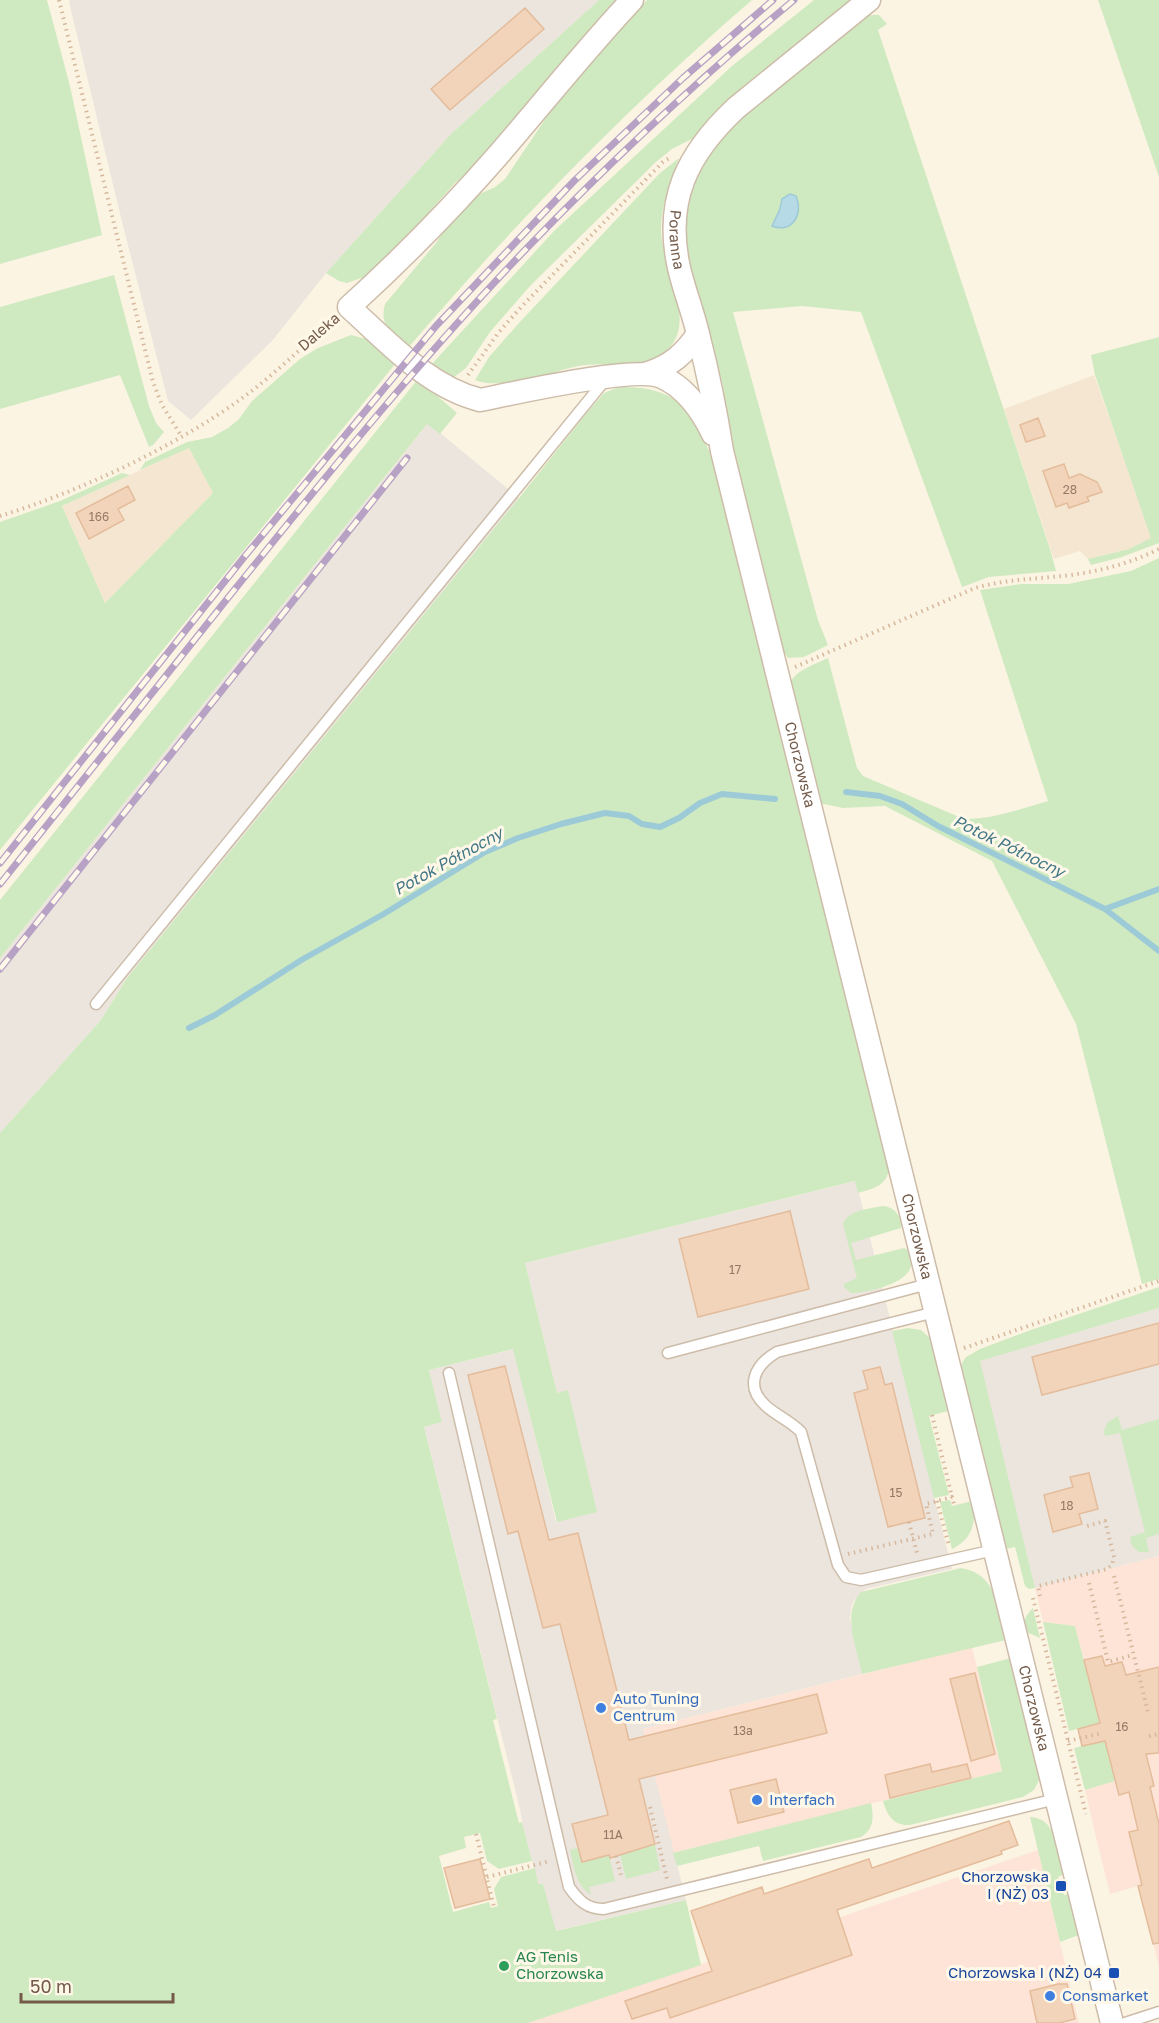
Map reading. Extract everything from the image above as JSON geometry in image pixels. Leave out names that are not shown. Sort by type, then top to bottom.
[{"type":"street","points":[[349,307],[385,275],[492,161],[588,47],[632,0]]},
{"type":"street","name":"Poranna","points":[[722,451],[716,410],[679,268],[674,239],[675,209],[683,181],[696,151],[736,108],[869,0]]},
{"type":"street","name":"Daleka","points":[[349,307],[408,360],[456,392],[480,400],[662,369],[684,352],[698,334]]},
{"type":"street","points":[[648,373],[661,377],[685,394],[703,413],[722,451]]},
{"type":"street","name":"Chorzowska","points":[[722,451],[1112,2023]]},
{"type":"lane","points":[[96,1004],[608,377]]},
{"type":"lane","points":[[668,1353],[928,1284]]},
{"type":"lane","points":[[935,1312],[777,1352],[758,1367],[754,1377],[759,1397],[766,1406],[795,1425],[801,1432],[836,1557],[843,1574],[853,1580],[861,1581],[994,1550]]},
{"type":"lane","points":[[449,1373],[569,1887],[584,1905],[592,1909],[603,1909],[1056,1799]]},
{"type":"lane","points":[[1125,2023],[1159,2012]]},
{"type":"path","points":[[59,0],[153,382],[162,405],[182,437]]},
{"type":"path","points":[[456,392],[499,332],[523,305],[663,162],[678,152],[704,142]]},
{"type":"path","name":"Daleka","points":[[0,516],[64,493],[182,437],[245,396],[349,307]]},
{"type":"path","points":[[777,674],[975,588],[994,582],[1094,571],[1130,561],[1159,549]]},
{"type":"path","points":[[945,1353],[976,1345],[1159,1281]]},
{"type":"path","points":[[932,1415],[954,1504]]},
{"type":"path","points":[[836,1557],[933,1534],[926,1503],[952,1497]]},
{"type":"path","points":[[937,1501],[952,1560]]},
{"type":"path","points":[[1040,1596],[1038,1586],[1107,1569],[1112,1565],[1114,1557],[1105,1521],[1083,1527]]},
{"type":"path","points":[[909,1522],[921,1567]]},
{"type":"path","points":[[1114,1576],[1148,1712]]},
{"type":"path","points":[[1089,1583],[1108,1662],[1133,1655]]},
{"type":"path","points":[[1033,1598],[1086,1814]]},
{"type":"path","points":[[1068,1741],[1103,1733]]},
{"type":"path","points":[[1149,1736],[1159,1734]]},
{"type":"path","points":[[650,1807],[670,1893]]},
{"type":"path","points":[[476,1834],[494,1907]]},
{"type":"path","points":[[616,1856],[622,1880]]},
{"type":"path","points":[[487,1877],[562,1858]]},
{"type":"shaded area","points":[[70,0],[599,0],[451,134],[326,273],[272,341],[191,420],[168,401],[123,226]]},
{"type":"shaded area","points":[[1094,375],[1152,538],[1129,549],[1088,559],[1080,551],[1054,559],[1004,409]]},
{"type":"shaded area","points":[[428,423],[519,498],[127,978],[101,1020],[0,1133],[0,958]]},
{"type":"shaded area","points":[[189,448],[213,493],[105,603],[62,506]]},
{"type":"shaded area","points":[[856,1181],[952,1569],[866,1589],[856,1598],[852,1604],[850,1618],[862,1674],[643,1729],[686,1900],[555,1931],[543,1884],[538,1885],[424,1427],[442,1422],[429,1370],[514,1349],[556,1522],[569,1391],[557,1393],[525,1263]]},
{"type":"shaded area","points":[[1159,1308],[1159,1556],[1035,1588],[979,1361]]},
{"type":"shaded area","points":[[1159,1556],[1159,1966],[1138,1886],[1110,1894],[1085,1790],[1115,1781],[1075,1626],[1043,1622],[1035,1588]]},
{"type":"shaded area","points":[[972,1647],[1002,1771],[673,1853],[643,1729]]},
{"type":"shaded area","points":[[1038,1850],[1079,2023],[528,2023]]},
{"type":"green space","points":[[0,0],[47,0],[70,86],[102,235],[0,264]]},
{"type":"green space","points":[[599,0],[621,0],[487,155],[455,183],[429,212],[414,234],[367,276],[347,283],[326,273],[451,134]]},
{"type":"green space","points":[[647,0],[752,0],[661,82],[573,168],[489,256],[408,348],[392,334],[385,324],[385,304],[436,243],[453,216],[471,198],[495,187],[505,179],[548,115]]},
{"type":"green space","points":[[814,0],[853,0],[696,137],[672,149],[656,162],[531,285],[490,332],[466,368],[453,378],[430,366],[555,230],[732,66]]},
{"type":"green space","points":[[1098,0],[1159,0],[1159,177]]},
{"type":"green space","points":[[879,15],[887,24],[878,30],[1056,571],[989,577],[962,587],[861,312],[802,306],[733,312],[818,620],[828,645],[804,657],[788,658],[783,651],[725,415],[723,386],[683,237],[685,212],[697,170],[723,133],[866,16]]},
{"type":"green space","points":[[679,158],[661,220],[663,246],[678,302],[680,319],[677,335],[668,349],[644,362],[578,366],[511,382],[485,383],[475,380],[489,357],[518,324],[659,174]]},
{"type":"green space","points":[[114,275],[149,406],[156,423],[164,432],[153,445],[149,447],[120,375],[0,409],[0,307]]},
{"type":"green space","points":[[351,335],[374,341],[396,363],[0,850],[0,522],[60,501],[122,473],[130,475],[62,506],[105,603],[213,493],[189,448],[140,470],[145,462],[187,442],[212,437],[228,428],[239,419],[252,401],[300,359],[318,348]]},
{"type":"green space","points":[[1159,337],[1159,543],[1122,557],[1091,565],[1088,559],[1129,549],[1151,538],[1095,375],[1091,355]]},
{"type":"green space","points":[[418,379],[457,413],[440,434],[427,424],[0,958],[0,900]]},
{"type":"green space","points":[[619,387],[654,391],[679,403],[697,426],[712,458],[889,1169],[882,1183],[858,1193],[855,1181],[525,1263],[557,1393],[568,1390],[597,1512],[557,1522],[513,1349],[429,1370],[442,1422],[424,1427],[497,1719],[493,1720],[519,1823],[522,1822],[532,1861],[499,1869],[487,1861],[480,1833],[464,1837],[466,1848],[439,1856],[453,1912],[489,1902],[491,1908],[498,1906],[494,1889],[501,1877],[535,1868],[538,1884],[543,1884],[556,1931],[686,1900],[701,1965],[528,2023],[0,2023],[0,1133],[101,1020],[127,978],[585,415],[604,393]]},
{"type":"green space","points":[[1159,558],[1159,1279],[1142,1284],[1076,1024],[992,861],[885,806],[843,808],[819,803],[789,686],[800,672],[828,658],[857,768],[863,776],[964,819],[996,815],[1048,801],[980,590],[1021,584],[1068,584],[1131,571]]},
{"type":"green space","points":[[882,1206],[895,1211],[901,1220],[901,1228],[851,1243],[856,1260],[904,1248],[910,1253],[911,1267],[907,1274],[890,1285],[851,1293],[844,1287],[844,1284],[857,1278],[843,1224],[854,1213]]},
{"type":"green space","points":[[1159,1287],[1159,1308],[980,1361],[1035,1588],[1029,1589],[1025,1586],[1015,1547],[1005,1549],[960,1371],[962,1363],[966,1357],[980,1349]]},
{"type":"green space","points":[[908,1328],[921,1330],[931,1339],[948,1411],[929,1416],[949,1495],[934,1498],[892,1331]]},
{"type":"green space","points":[[1118,1416],[1122,1430],[1159,1419],[1159,1534],[1146,1538],[1149,1552],[1139,1552],[1132,1546],[1130,1537],[1145,1532],[1120,1433],[1105,1436],[1107,1423]]},
{"type":"green space","points":[[950,1500],[952,1506],[972,1501],[974,1516],[969,1535],[952,1549],[940,1502]]},
{"type":"green space","points":[[961,1568],[983,1578],[989,1586],[998,1606],[1006,1640],[862,1674],[851,1621],[855,1601],[861,1592]]},
{"type":"green space","points":[[1033,1608],[1040,1638],[1026,1632],[1025,1619]]},
{"type":"green space","points":[[1043,1622],[1075,1626],[1100,1723],[1069,1731]]},
{"type":"green space","points":[[1011,1658],[1039,1773],[1039,1780],[1034,1790],[1023,1797],[910,1825],[895,1822],[883,1801],[1002,1771],[977,1667]]},
{"type":"green space","points":[[1105,1741],[1115,1781],[1085,1790],[1074,1748]]},
{"type":"green space","points":[[871,1803],[873,1813],[871,1826],[861,1837],[763,1861],[759,1846],[677,1866],[673,1853]]},
{"type":"green space","points":[[1030,1817],[1046,1823],[1058,1847],[1064,1874],[1058,1877],[1064,1895],[1069,1894],[1079,1935],[1060,1942]]},
{"type":"green space","points":[[655,1844],[660,1870],[626,1879],[620,1855]]},
{"type":"green space","points":[[578,1848],[582,1862],[609,1855],[615,1881],[589,1887],[591,1895],[586,1891],[576,1875],[570,1850]]},
{"type":"water","points":[[790,194],[796,196],[797,216],[790,225],[785,227],[772,226],[782,199]]},
{"type":"building","points":[[525,8],[544,29],[450,110],[431,89]]},
{"type":"building","points":[[1038,418],[1045,436],[1026,442],[1020,425]]},
{"type":"building","points":[[1064,464],[1069,478],[1080,474],[1097,482],[1102,492],[1087,497],[1089,501],[1069,508],[1067,503],[1056,507],[1043,471]]},
{"type":"building","points":[[128,486],[135,500],[118,509],[124,520],[89,539],[76,513]]},
{"type":"building","points":[[790,1211],[809,1289],[698,1317],[679,1239]]},
{"type":"building","points":[[1159,1323],[1159,1364],[1042,1395],[1032,1357]]},
{"type":"building","points":[[505,1366],[549,1540],[578,1533],[629,1740],[817,1694],[827,1733],[639,1779],[655,1844],[610,1858],[609,1855],[582,1862],[572,1824],[608,1815],[560,1624],[543,1628],[518,1531],[508,1534],[468,1375]]},
{"type":"building","points":[[880,1367],[885,1385],[892,1383],[925,1518],[888,1527],[854,1393],[868,1389],[863,1371]]},
{"type":"building","points":[[1089,1473],[1098,1509],[1079,1514],[1082,1524],[1053,1532],[1044,1495],[1073,1487],[1070,1477]]},
{"type":"building","points":[[1102,1656],[1105,1666],[1122,1662],[1126,1675],[1159,1667],[1159,1753],[1146,1754],[1154,1786],[1150,1787],[1159,1824],[1159,1943],[1153,1944],[1138,1886],[1142,1885],[1129,1832],[1138,1830],[1129,1792],[1119,1795],[1105,1741],[1082,1746],[1078,1729],[1100,1723],[1084,1660]]},
{"type":"building","points":[[975,1673],[995,1754],[971,1761],[950,1679]]},
{"type":"building","points":[[930,1764],[932,1772],[967,1764],[971,1778],[890,1798],[885,1775]]},
{"type":"building","points":[[776,1779],[784,1812],[738,1823],[730,1790]]},
{"type":"building","points":[[1009,1821],[1018,1845],[1001,1851],[1002,1854],[837,1910],[852,1955],[670,2018],[667,2008],[632,2019],[625,2001],[712,1971],[691,1911],[762,1887],[764,1894],[869,1859],[872,1868]]},
{"type":"building","points":[[480,1859],[490,1899],[455,1908],[444,1868]]},
{"type":"building","points":[[1067,1984],[1075,2019],[1059,2023],[1037,2023],[1030,1991]]},
{"type":"waterway","name":"Potok Północny","points":[[846,792],[880,796],[902,804],[938,826],[1105,909],[1159,889]]},
{"type":"waterway","name":"Potok Północny","points":[[189,1028],[215,1015],[303,959],[382,915],[485,852],[518,838],[605,813],[629,816],[642,824],[660,827],[679,818],[700,803],[722,794],[775,799]]},
{"type":"waterway","points":[[1105,909],[1159,951]]},
{"type":"railway","points":[[0,863],[245,556],[436,326],[574,181],[683,78],[773,0]]},
{"type":"railway","points":[[0,884],[302,506],[449,332],[527,248],[624,152],[724,59],[794,0]]},
{"type":"railway","points":[[0,969],[407,458]]},
{"type":"place","name":"Auto Tuning Centrum","points":[[601,1708]]},
{"type":"place","name":"Interfach","points":[[757,1800]]},
{"type":"place","name":"Chorzowska I (NŻ) 03","points":[[1061,1886]]},
{"type":"place","name":"AG Tenis Chorzowska","points":[[504,1966]]},
{"type":"place","name":"Chorzowska I (NŻ) 04","points":[[1114,1973]]},
{"type":"place","name":"Consmarket","points":[[1050,1996]]}]
